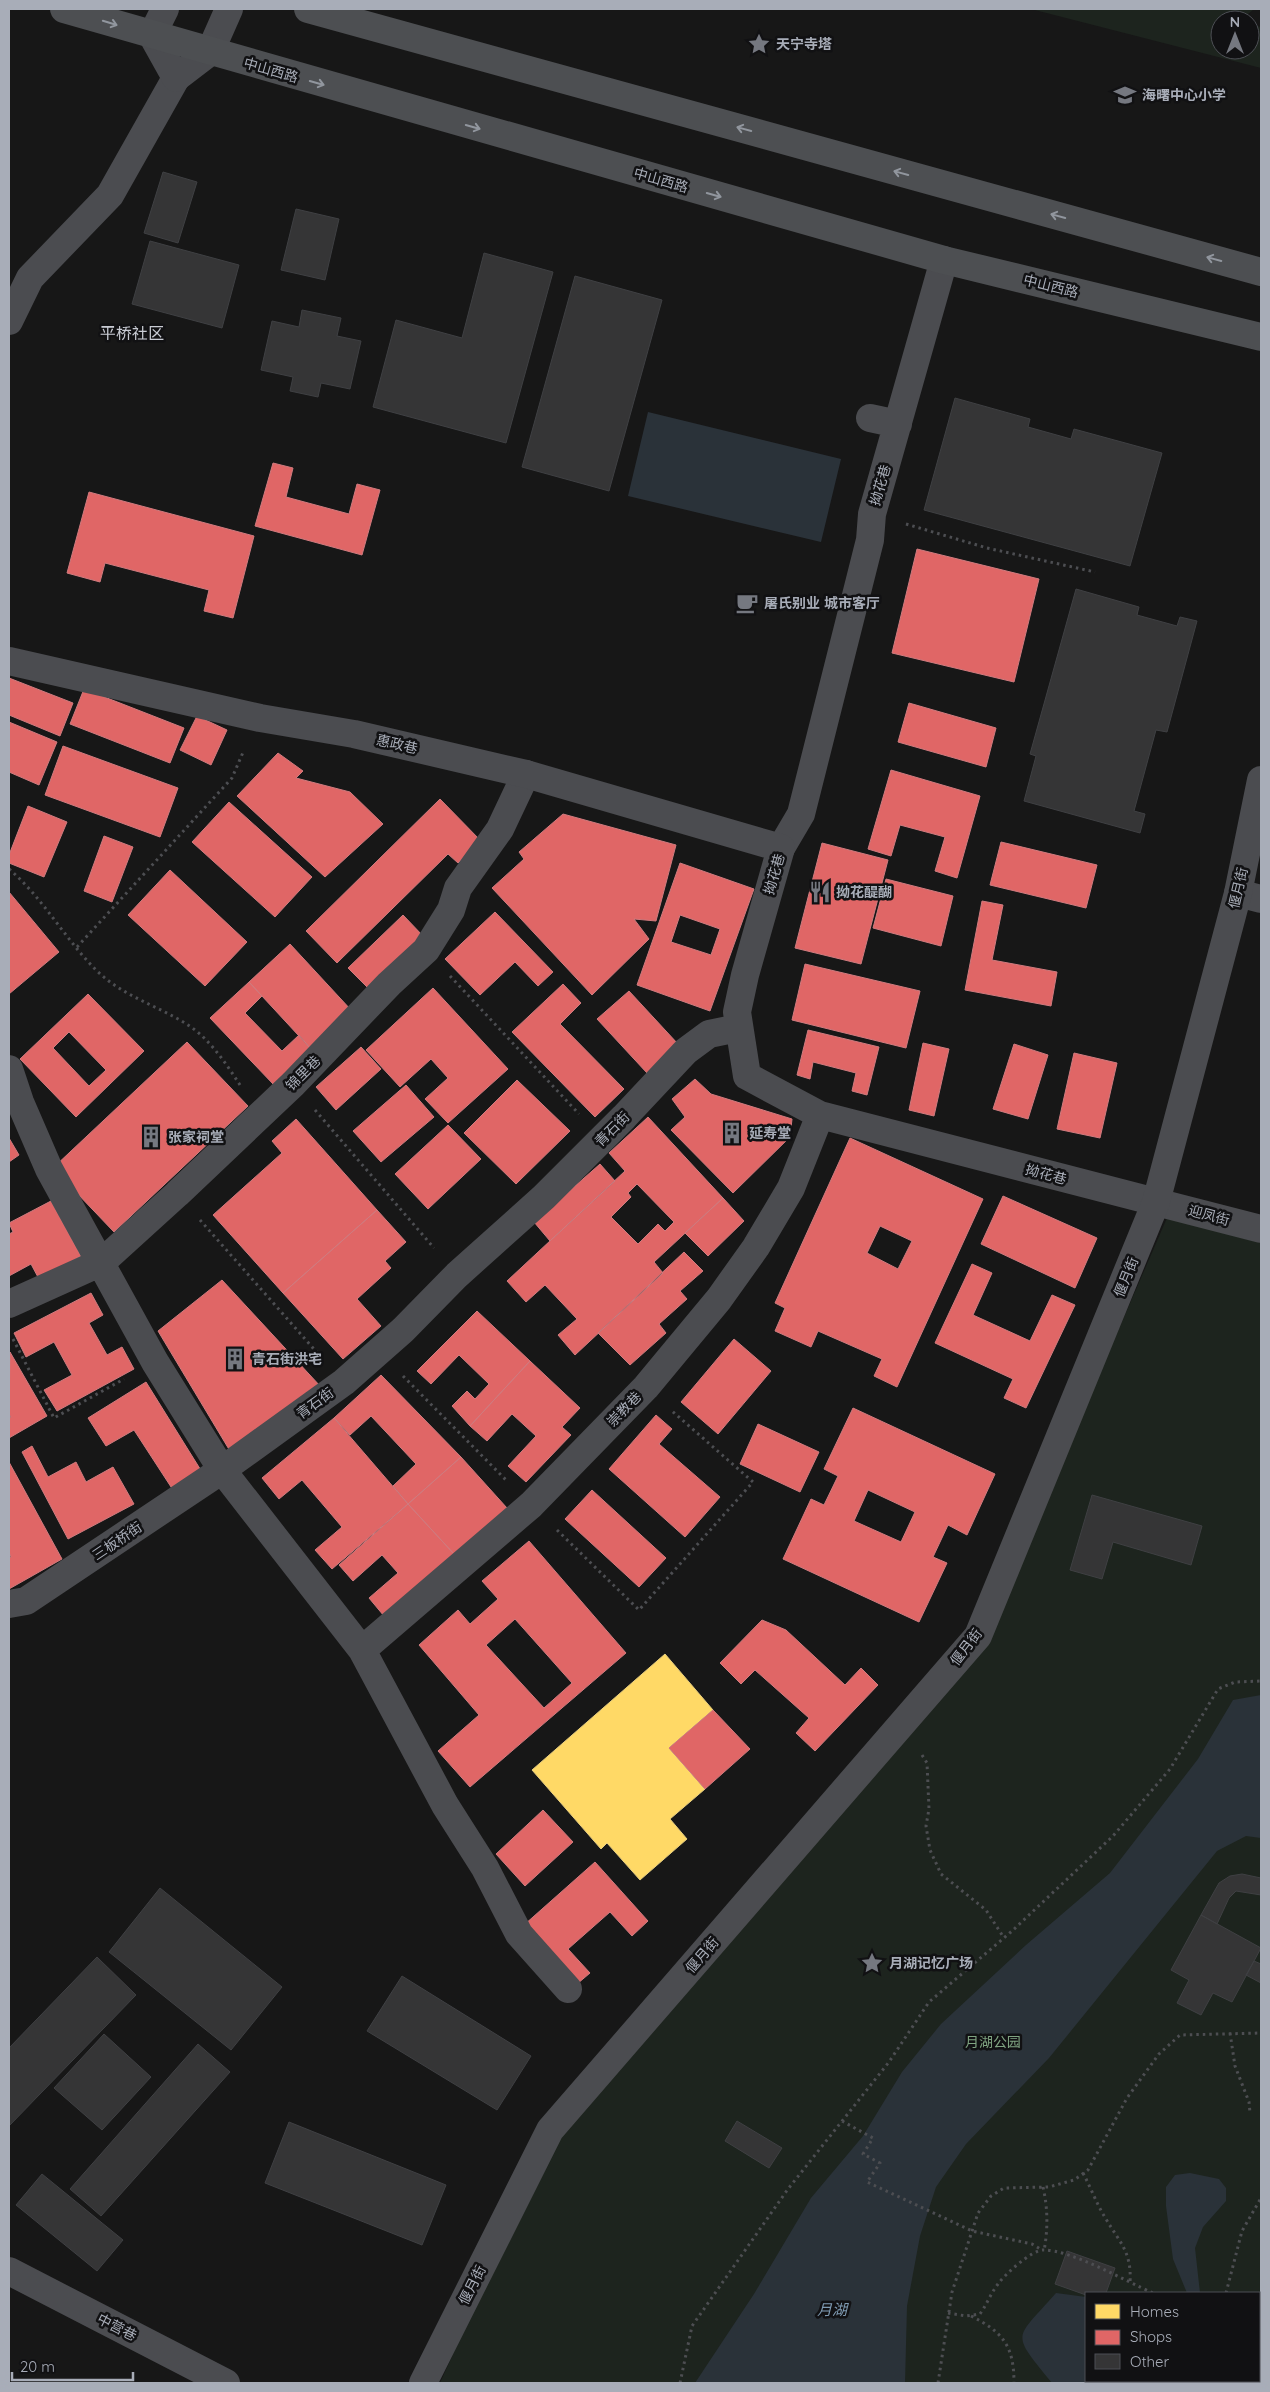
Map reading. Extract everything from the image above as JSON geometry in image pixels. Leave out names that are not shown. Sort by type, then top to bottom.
[{"type":"main road","name":"中山西路","points":[[64,9],[152,36],[944,260],[1261,338]]},
{"type":"main road","points":[[308,9],[1261,272]]},
{"type":"street","points":[[165,9],[152,36],[176,78]]},
{"type":"street","points":[[9,321],[30,278],[110,195],[176,78],[210,52],[229,9]]},
{"type":"street","name":"拗花巷","points":[[944,260],[872,514],[870,540],[801,814],[781,848],[745,975],[737,1012],[747,1076],[820,1115],[1156,1202]]},
{"type":"street","points":[[870,418],[898,424]]},
{"type":"street","name":"惠政巷","points":[[9,661],[260,718],[354,734],[526,774],[781,848]]},
{"type":"street","name":"锦里巷","points":[[9,1304],[102,1262],[293,1084],[389,984],[426,950],[451,910],[458,888],[500,829],[526,774]]},
{"type":"street","name":"偃月街","points":[[423,2383],[550,2130],[978,1636],[1156,1202],[1250,896],[1261,780]]},
{"type":"street","name":"青石街","points":[[222,1470],[344,1382],[404,1330],[457,1274],[544,1197],[686,1050],[709,1034],[738,1028]]},
{"type":"street","points":[[9,1069],[20,1102],[48,1169],[102,1262],[155,1362],[222,1470],[362,1650],[445,1805],[485,1868],[519,1934],[568,1989]]},
{"type":"street","name":"崇教巷","points":[[362,1650],[531,1504],[646,1387],[719,1299],[756,1247],[791,1188],[820,1115]]},
{"type":"street","name":"迎凤街","points":[[1156,1202],[1261,1229]]},
{"type":"street","name":"三板桥街","points":[[9,1604],[26,1601],[222,1470]]},
{"type":"street","name":"中营巷","points":[[9,2271],[226,2383]]},
{"type":"path","points":[[872,514],[987,548],[1095,572]]},
{"type":"path","points":[[77,947],[232,778],[260,718]]},
{"type":"path","points":[[9,869],[24,881],[95,969],[114,986],[191,1028],[226,1063],[251,1101],[262,1113]]},
{"type":"path","points":[[426,950],[602,1139]]},
{"type":"path","points":[[293,1084],[457,1274]]},
{"type":"path","points":[[177,1194],[344,1382]]},
{"type":"path","points":[[9,1330],[54,1418],[155,1362]]},
{"type":"path","points":[[379,1351],[451,1427],[640,1610],[752,1482],[646,1387]]},
{"type":"path","points":[[680,2383],[692,2326],[788,2189],[890,2062],[929,2002],[1004,1938],[1113,1836],[1170,1769],[1218,1689],[1235,1682],[1261,1681]]},
{"type":"path","points":[[919,1750],[927,1763],[929,1810],[926,1826],[930,1850],[941,1874],[986,1910],[1004,1938]]},
{"type":"path","points":[[1230,2033],[1235,2066],[1249,2102],[1250,2113]]},
{"type":"path","points":[[938,2383],[952,2292],[978,2213],[991,2196],[1004,2188],[1016,2186],[1043,2187],[1074,2180],[1088,2170],[1127,2098],[1159,2054],[1180,2036],[1261,2033]]},
{"type":"path","points":[[842,2121],[873,2138],[863,2154],[880,2163],[867,2182],[972,2231],[1032,2244],[1043,2250],[1067,2255],[1151,2292]]},
{"type":"path","points":[[1083,2173],[1106,2219],[1120,2237],[1130,2258],[1130,2283]]},
{"type":"path","points":[[948,2313],[980,2314],[989,2302],[998,2284],[1027,2258],[1043,2250],[1048,2231],[1043,2187]]},
{"type":"path","points":[[1226,2292],[1242,2231],[1261,2198]]},
{"type":"path","points":[[970,2315],[999,2332],[1010,2350],[1014,2383]]},
{"type":"green space","points":[[1031,9],[1254,9],[1210,10],[1210,55]]},
{"type":"green space","points":[[1260,27],[1261,27],[1261,68],[1230,60],[1260,60]]},
{"type":"green space","name":"月湖公园","points":[[1167,1218],[1261,1243],[1261,2383],[440,2383],[503,2243],[562,2136],[984,1640]]},
{"type":"water","points":[[648,412],[841,459],[821,542],[628,496]]},
{"type":"water","name":"月湖","points":[[1261,1695],[1261,1838],[1246,1836],[1217,1851],[1049,2058],[966,2144],[936,2187],[920,2236],[907,2306],[905,2383],[695,2383],[754,2294],[811,2198],[863,2136],[902,2072],[941,2024],[1026,1945],[1110,1873],[1198,1759],[1233,1700]]},
{"type":"water","points":[[1190,2173],[1219,2179],[1226,2188],[1226,2201],[1203,2227],[1195,2248],[1200,2292],[1187,2292],[1173,2259],[1166,2206],[1166,2187],[1175,2175]]},
{"type":"water","points":[[1056,2293],[1085,2297],[1085,2382],[1100,2382],[1052,2383],[1029,2354],[1024,2344],[1023,2336],[1025,2329]]},
{"type":"water","points":[[1261,2319],[1261,2383],[1235,2383],[1260,2382]]},
{"type":"building: Homes","points":[[665,1654],[713,1710],[669,1748],[705,1789],[670,1819],[687,1839],[640,1880],[607,1843],[601,1849],[532,1770]]},
{"type":"building: Shops","points":[[273,463],[293,468],[286,497],[349,514],[357,484],[380,490],[362,555],[255,526]]},
{"type":"building: Shops","points":[[89,492],[254,536],[233,618],[204,611],[209,590],[105,563],[100,582],[67,573]]},
{"type":"building: Shops","points":[[917,549],[1039,579],[1014,682],[892,653]]},
{"type":"building: Shops","points":[[9,678],[73,703],[60,736],[9,715]]},
{"type":"building: Shops","points":[[84,689],[184,728],[170,763],[70,724]]},
{"type":"building: Shops","points":[[909,703],[996,728],[986,767],[898,742]]},
{"type":"building: Shops","points":[[197,716],[227,730],[211,765],[180,750]]},
{"type":"building: Shops","points":[[9,722],[57,742],[39,785],[9,772]]},
{"type":"building: Shops","points":[[63,746],[178,788],[160,837],[45,795]]},
{"type":"building: Shops","points":[[278,753],[303,771],[296,778],[350,792],[383,824],[325,877],[237,796]]},
{"type":"building: Shops","points":[[891,770],[980,796],[957,878],[935,871],[945,837],[900,825],[891,856],[868,849]]},
{"type":"building: Shops","points":[[440,799],[481,841],[458,863],[448,854],[337,963],[306,931]]},
{"type":"building: Shops","points":[[229,802],[312,877],[275,917],[192,842]]},
{"type":"building: Shops","points":[[28,806],[67,822],[44,877],[9,863],[9,855]]},
{"type":"building: Shops","points":[[563,814],[676,845],[656,921],[634,919],[649,939],[592,995],[492,888],[524,859],[519,852]]},
{"type":"building: Shops","points":[[104,836],[133,847],[112,902],[84,891]]},
{"type":"building: Shops","points":[[1001,842],[1097,865],[1086,908],[990,885]]},
{"type":"building: Shops","points":[[822,843],[888,860],[861,964],[795,948]]},
{"type":"building: Shops","points":[[680,863],[754,889],[710,1011],[637,985]],"holes":[[[680,915],[720,929],[711,955],[671,942]]]},
{"type":"building: Shops","points":[[170,870],[247,942],[205,986],[128,915]]},
{"type":"building: Shops","points":[[886,879],[953,896],[941,946],[873,928]]},
{"type":"building: Shops","points":[[9,892],[59,952],[9,994]]},
{"type":"building: Shops","points":[[982,901],[1003,905],[992,960],[1057,972],[1051,1006],[965,990]]},
{"type":"building: Shops","points":[[495,912],[553,972],[538,986],[515,962],[480,995],[445,959]]},
{"type":"building: Shops","points":[[403,915],[424,937],[369,989],[348,968]]},
{"type":"building: Shops","points":[[290,944],[352,1011],[311,1049],[249,982]]},
{"type":"building: Shops","points":[[805,964],[920,991],[906,1048],[792,1020]]},
{"type":"building: Shops","points":[[249,982],[262,996],[245,1013],[282,1051],[299,1035],[311,1049],[274,1085],[210,1018]]},
{"type":"building: Shops","points":[[563,984],[581,1003],[560,1024],[624,1089],[595,1117],[512,1032]]},
{"type":"building: Shops","points":[[433,988],[508,1069],[448,1123],[425,1099],[448,1078],[431,1059],[400,1087],[366,1050]]},
{"type":"building: Shops","points":[[629,991],[678,1044],[647,1073],[597,1019]]},
{"type":"building: Shops","points":[[88,994],[144,1051],[76,1117],[20,1059]],"holes":[[[69,1032],[106,1070],[89,1086],[53,1048]]]},
{"type":"building: Shops","points":[[808,1030],[879,1047],[867,1095],[852,1091],[856,1073],[813,1062],[810,1079],[797,1075]]},
{"type":"building: Shops","name":"张家祠堂","points":[[187,1042],[248,1106],[114,1232],[53,1168]]},
{"type":"building: Shops","points":[[923,1043],[949,1049],[934,1116],[909,1110]]},
{"type":"building: Shops","points":[[1014,1044],[1048,1055],[1028,1119],[993,1109]]},
{"type":"building: Shops","points":[[361,1047],[381,1069],[336,1110],[316,1087]]},
{"type":"building: Shops","points":[[1074,1053],[1117,1063],[1100,1138],[1057,1129]]},
{"type":"building: Shops","name":"延寿堂","points":[[695,1079],[711,1094],[792,1119],[790,1137],[733,1193],[671,1130],[685,1117],[672,1099]]},
{"type":"building: Shops","points":[[517,1080],[570,1131],[516,1184],[464,1133]]},
{"type":"building: Shops","points":[[406,1085],[434,1117],[381,1162],[353,1131]]},
{"type":"building: Shops","points":[[648,1117],[723,1198],[654,1262],[663,1273],[575,1355],[558,1335],[577,1319],[545,1285],[526,1302],[507,1281],[625,1171],[609,1153]],"holes":[[[637,1184],[674,1222],[665,1231],[658,1224],[638,1244],[611,1217],[631,1197],[628,1193]]]},
{"type":"building: Shops","points":[[296,1119],[377,1210],[283,1293],[213,1215],[282,1153],[272,1141]]},
{"type":"building: Shops","points":[[448,1125],[481,1159],[428,1209],[395,1174]]},
{"type":"building: Shops","points":[[9,1138],[19,1155],[9,1162]]},
{"type":"building: Shops","points":[[850,1138],[983,1199],[897,1387],[874,1376],[882,1359],[818,1331],[811,1347],[775,1331],[785,1308],[775,1303]],"holes":[[[880,1226],[912,1241],[898,1269],[867,1253]]]},
{"type":"building: Shops","points":[[600,1164],[615,1181],[550,1241],[534,1222]]},
{"type":"building: Shops","points":[[1003,1196],[1097,1238],[1075,1288],[981,1244]]},
{"type":"building: Shops","points":[[723,1198],[744,1221],[708,1256],[685,1233]]},
{"type":"building: Shops","points":[[51,1201],[81,1256],[39,1279],[31,1264],[9,1276],[9,1234],[13,1232],[9,1223]]},
{"type":"building: Shops","points":[[377,1210],[406,1242],[385,1261],[391,1268],[357,1299],[381,1326],[343,1359],[283,1293]]},
{"type":"building: Shops","points":[[684,1252],[703,1271],[680,1291],[687,1299],[659,1324],[666,1333],[630,1365],[598,1333]]},
{"type":"building: Shops","points":[[972,1264],[992,1273],[973,1315],[1030,1341],[1052,1295],[1075,1305],[1026,1408],[1004,1398],[1013,1379],[935,1343]]},
{"type":"building: Shops","name":"青石街洪宅","points":[[222,1280],[321,1387],[230,1451],[158,1331]]},
{"type":"building: Shops","points":[[91,1293],[103,1315],[89,1323],[107,1355],[122,1347],[134,1369],[57,1411],[44,1390],[72,1375],[54,1342],[26,1357],[14,1333]]},
{"type":"building: Shops","points":[[477,1311],[530,1361],[470,1426],[452,1406],[467,1391],[475,1399],[489,1384],[459,1355],[431,1384],[417,1371]]},
{"type":"building: Shops","points":[[734,1339],[771,1371],[718,1434],[681,1402]]},
{"type":"building: Shops","points":[[10,1352],[47,1416],[9,1438],[9,1418],[11,1417],[9,1414]]},
{"type":"building: Shops","points":[[530,1361],[580,1408],[562,1427],[571,1435],[526,1482],[508,1466],[536,1436],[512,1414],[487,1441],[470,1426]]},
{"type":"building: Shops","points":[[381,1375],[461,1457],[408,1504],[393,1486],[416,1464],[371,1416],[350,1435],[334,1418]]},
{"type":"building: Shops","points":[[146,1382],[202,1472],[173,1490],[134,1430],[106,1446],[88,1418]]},
{"type":"building: Shops","points":[[853,1408],[995,1474],[967,1535],[948,1525],[933,1557],[947,1563],[919,1622],[783,1559],[811,1499],[824,1505],[838,1476],[824,1469]],"holes":[[[868,1490],[915,1512],[901,1542],[854,1521]]]},
{"type":"building: Shops","points":[[656,1415],[672,1429],[659,1444],[720,1497],[685,1537],[609,1469]]},
{"type":"building: Shops","points":[[334,1418],[408,1504],[332,1569],[315,1550],[342,1527],[302,1480],[279,1499],[262,1478]]},
{"type":"building: Shops","points":[[758,1424],[819,1452],[800,1492],[740,1464]]},
{"type":"building: Shops","points":[[32,1446],[48,1477],[76,1462],[86,1482],[113,1467],[134,1504],[68,1539],[22,1452]]},
{"type":"building: Shops","points":[[461,1457],[507,1508],[454,1554],[408,1504]]},
{"type":"building: Shops","points":[[9,1462],[62,1559],[9,1589],[9,1558],[11,1557],[9,1552]]},
{"type":"building: Shops","points":[[592,1490],[666,1558],[639,1587],[565,1519]]},
{"type":"building: Shops","points":[[408,1504],[454,1554],[384,1616],[369,1598],[398,1573],[382,1555],[353,1581],[339,1565]]},
{"type":"building: Shops","points":[[529,1541],[626,1653],[470,1787],[438,1751],[479,1715],[419,1645],[458,1610],[470,1624],[498,1599],[482,1581]],"holes":[[[515,1619],[572,1683],[544,1708],[486,1645]]]},
{"type":"building: Shops","points":[[762,1620],[786,1630],[845,1685],[861,1668],[878,1685],[815,1751],[796,1733],[809,1718],[755,1670],[741,1684],[720,1663]]},
{"type":"building: Shops","points":[[713,1710],[750,1749],[705,1789],[669,1748]]},
{"type":"building: Shops","points":[[543,1810],[573,1842],[525,1886],[496,1854]]},
{"type":"building: Shops","points":[[595,1862],[648,1921],[632,1936],[610,1912],[568,1949],[590,1973],[577,1984],[524,1925]]},
{"type":"building: Other","points":[[163,172],[197,182],[178,243],[144,233]]},
{"type":"building: Other","points":[[296,209],[339,219],[325,280],[281,270]]},
{"type":"building: Other","points":[[150,241],[239,265],[222,328],[132,304]]},
{"type":"building: Other","points":[[484,253],[553,272],[506,443],[373,407],[396,320],[462,338]]},
{"type":"building: Other","points":[[575,276],[662,300],[609,491],[522,467]]},
{"type":"building: Other","points":[[302,310],[341,318],[337,336],[361,341],[350,389],[321,383],[318,397],[290,391],[293,377],[261,370],[272,321],[299,327]]},
{"type":"building: Other","points":[[955,398],[1030,419],[1028,427],[1071,439],[1074,429],[1162,453],[1130,566],[924,510]]},
{"type":"building: Other","points":[[1076,589],[1139,607],[1137,615],[1177,626],[1180,617],[1197,621],[1167,732],[1156,730],[1134,811],[1145,814],[1140,833],[1024,801],[1036,756],[1030,754]]},
{"type":"building: Other","points":[[1092,1495],[1202,1526],[1191,1565],[1113,1542],[1102,1579],[1070,1570]]},
{"type":"building: Other","points":[[1242,1874],[1261,1878],[1261,1895],[1236,1891],[1229,1898],[1217,1924],[1201,1915],[1219,1883],[1230,1876]]},
{"type":"building: Other","points":[[160,1888],[282,1987],[231,2050],[109,1952]]},
{"type":"building: Other","points":[[1201,1915],[1261,1948],[1232,2002],[1213,1993],[1201,2015],[1177,2003],[1189,1980],[1171,1970]]},
{"type":"building: Other","points":[[97,1957],[136,1995],[9,2126],[9,2048]]},
{"type":"building: Other","points":[[1254,1961],[1261,1964],[1261,1983],[1246,1975]]},
{"type":"building: Other","points":[[402,1976],[531,2056],[497,2110],[367,2031]]},
{"type":"building: Other","points":[[104,2034],[151,2077],[102,2130],[54,2088]]},
{"type":"building: Other","points":[[198,2044],[230,2072],[101,2216],[70,2189]]},
{"type":"building: Other","points":[[737,2121],[782,2148],[769,2168],[725,2141]]},
{"type":"building: Other","points":[[289,2122],[446,2185],[422,2245],[265,2183]]},
{"type":"building: Other","points":[[42,2174],[123,2240],[97,2271],[16,2205]]},
{"type":"building: Other","points":[[1067,2251],[1115,2268],[1106,2292],[1085,2292],[1085,2295],[1055,2284]]},
{"type":"building: Other","points":[[1212,2382],[1228,2382],[1227,2383]]},
{"type":"place","name":"天宁寺塔","points":[[759,44]]},
{"type":"place","name":"海曙中心小学","points":[[1125,95]]},
{"type":"place","name":"屠氏别业 城市客厅","points":[[747,603]]},
{"type":"place","name":"拗花醍醐","points":[[820,892]]},
{"type":"place","name":"延寿堂","points":[[732,1133]]},
{"type":"place","name":"张家祠堂","points":[[151,1137]]},
{"type":"place","name":"青石街洪宅","points":[[235,1359]]},
{"type":"place","name":"月湖记忆广场","points":[[872,1963]]},
{"type":"district","name":"平桥社区","points":[[132,333]]}]
